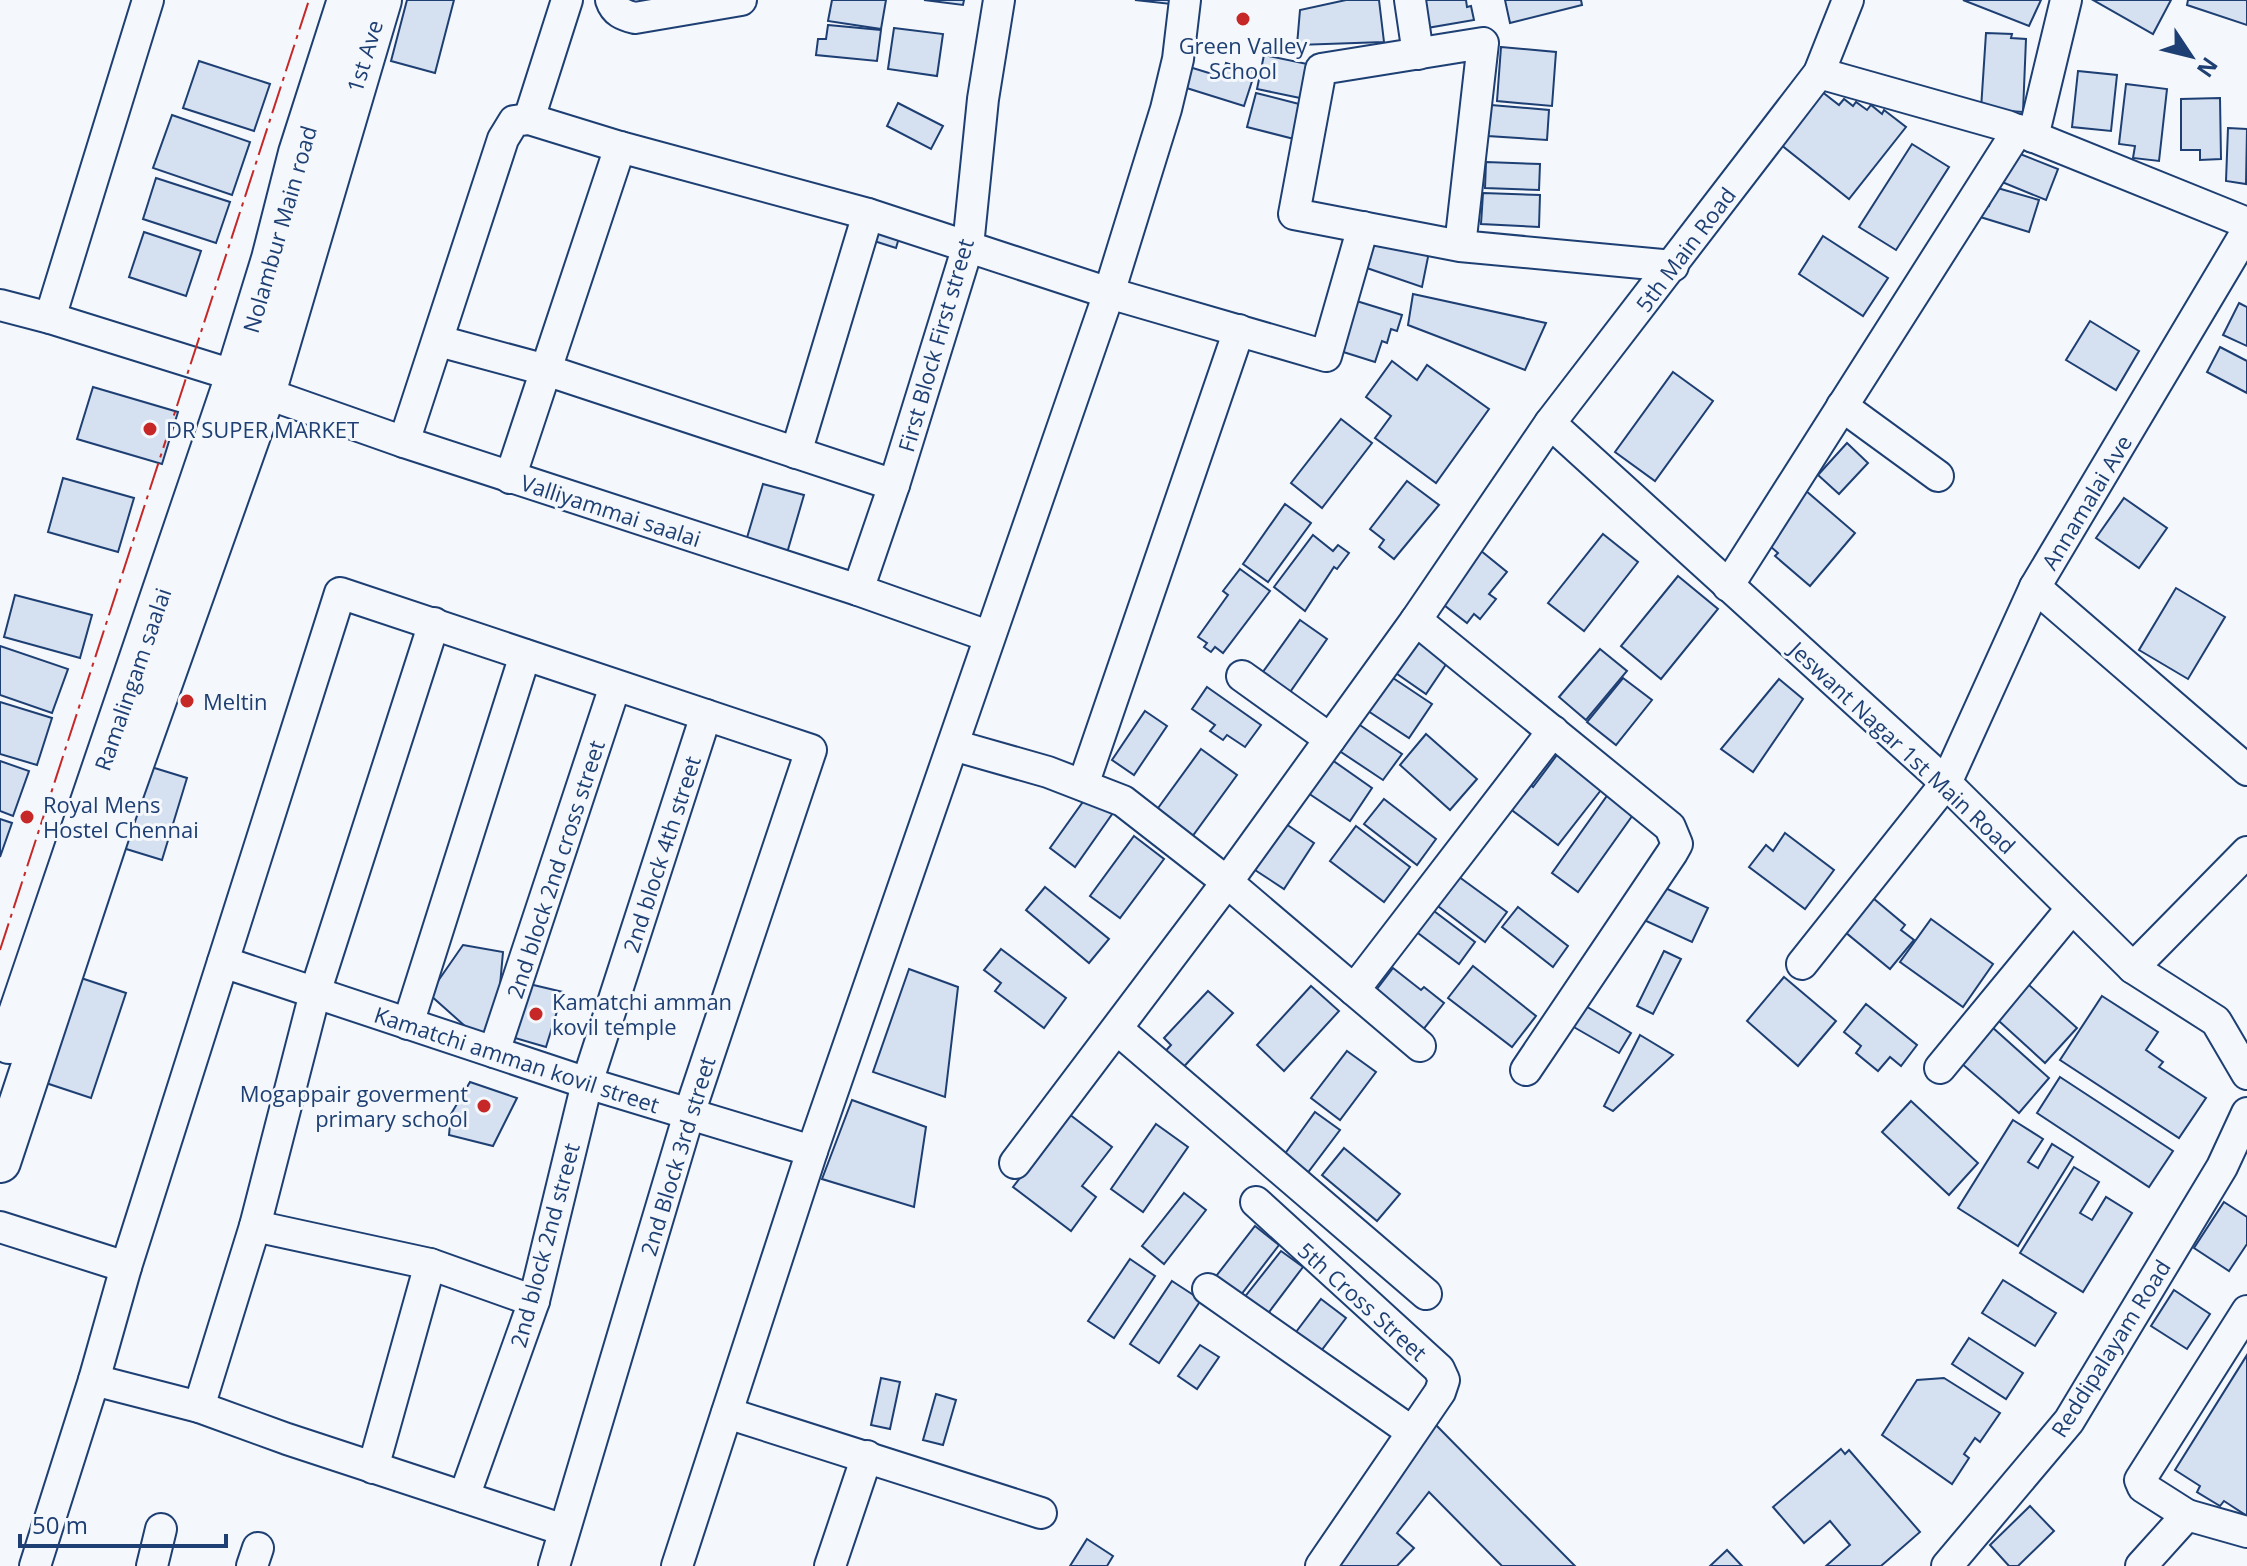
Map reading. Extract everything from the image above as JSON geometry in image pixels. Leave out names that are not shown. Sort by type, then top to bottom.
[{"type":"main road","name":"Nolambur Main road","points":[[250,384],[272,259],[299,153],[348,0]]},
{"type":"main road","name":"1st Ave","points":[[250,384],[347,113],[381,0]]},
{"type":"main road","name":"Ramalingam saalai","points":[[22,1010],[101,812],[250,384]]},
{"type":"main road","points":[[0,1073],[22,1010]]},
{"type":"main road","points":[[0,1162],[22,1010]]},
{"type":"street","points":[[50,318],[148,0]]},
{"type":"street","points":[[529,119],[567,0]]},
{"type":"street","points":[[611,0],[613,8],[635,18],[741,0]]},
{"type":"street","name":"First Block First street","points":[[858,590],[968,246],[983,99],[999,0]]},
{"type":"street","points":[[677,1566],[812,1151],[1109,293],[1166,109],[1178,59],[1185,0]]},
{"type":"street","points":[[1410,0],[1418,54]]},
{"type":"street","name":"5th Main Road","points":[[1015,1163],[1227,882],[1416,620],[1550,423],[1819,73],[1848,0]]},
{"type":"street","points":[[1728,586],[1842,406],[2025,134],[2066,0]]},
{"type":"street","points":[[1460,246],[1483,43],[1321,69],[1294,214],[1460,246],[1673,266]]},
{"type":"street","points":[[1819,73],[2025,134],[2247,223]]},
{"type":"street","points":[[404,442],[503,139],[514,121],[529,119],[620,147],[868,214],[1109,293],[1326,356],[1363,227]]},
{"type":"street","points":[[510,478],[620,147]]},
{"type":"street","points":[[796,453],[868,214]]},
{"type":"street","name":"Annamalai Ave","points":[[1802,964],[1946,783],[2035,587],[2247,231]]},
{"type":"street","name":"Valliyammai saalai","points":[[0,305],[50,318],[250,384],[404,442],[858,590],[988,636]]},
{"type":"street","points":[[1083,785],[1239,330]]},
{"type":"street","points":[[439,341],[546,370],[894,485]]},
{"type":"street","points":[[1842,406],[1938,476]]},
{"type":"street","name":"Jeswant Nagar 1st Main Road","points":[[1550,423],[1946,783],[2133,968],[2216,1021],[2246,1071]]},
{"type":"street","points":[[2035,587],[2247,770]]},
{"type":"street","points":[[35,1566],[126,1267],[340,593],[706,715]]},
{"type":"street","points":[[1416,620],[1670,827],[1677,844],[1526,1070]]},
{"type":"street","points":[[199,1407],[255,1226],[315,993],[434,623]]},
{"type":"street","points":[[408,1024],[525,655]]},
{"type":"street","points":[[1242,676],[1330,739]]},
{"type":"street","name":"2nd block 2nd cross street","points":[[494,1052],[615,686]]},
{"type":"street","name":"2nd Block 3rd street","points":[[554,1566],[689,1114],[811,750],[706,715]]},
{"type":"street","name":"2nd block 4th street","points":[[587,1083],[706,715]]},
{"type":"street","points":[[1354,990],[1553,731]]},
{"type":"street","points":[[953,745],[1048,772],[1123,801],[1227,882],[1420,1046]]},
{"type":"street","points":[[2133,968],[2247,852]]},
{"type":"street","points":[[1940,1068],[2072,908]]},
{"type":"street","name":"Kamatchi amman kovil street","points":[[223,962],[587,1083],[812,1151]]},
{"type":"street","points":[[1117,1029],[1426,1294]]},
{"type":"street","name":"2nd block 2nd street","points":[[464,1497],[534,1301],[587,1083]]},
{"type":"street","name":"Reddipalayam Road","points":[[1950,1565],[2069,1421],[2222,1167],[2247,1113]]},
{"type":"street","name":"5th Cross Street","points":[[1256,1202],[1439,1369],[1444,1380],[1440,1392],[1321,1566]]},
{"type":"street","points":[[255,1226],[430,1264],[534,1301]]},
{"type":"street","points":[[0,1227],[126,1267]]},
{"type":"street","points":[[373,1468],[430,1264]]},
{"type":"street","points":[[1208,1289],[1412,1432]]},
{"type":"street","points":[[2247,1311],[2140,1480],[2143,1487],[2187,1515],[2247,1532]]},
{"type":"street","points":[[94,1380],[199,1407],[564,1530]]},
{"type":"street","points":[[727,1413],[1041,1513]]},
{"type":"street","points":[[831,1566],[867,1456]]},
{"type":"street","points":[[2141,1566],[2187,1515]]},
{"type":"street","points":[[152,1566],[161,1529]]},
{"type":"building","points":[[407,0],[454,0],[435,73],[391,61]]},
{"type":"building","points":[[832,0],[886,0],[881,29],[828,21]]},
{"type":"building","points":[[924,0],[964,0],[963,5]]},
{"type":"building","points":[[1135,0],[1172,0],[1171,4]]},
{"type":"building","points":[[1346,0],[1379,0],[1384,42],[1297,45],[1300,10]]},
{"type":"building","points":[[1422,0],[1466,0],[1467,7],[1471,6],[1474,20],[1427,28]]},
{"type":"building","points":[[1505,0],[1581,0],[1582,5],[1510,23]]},
{"type":"building","points":[[1963,0],[2041,0],[2029,26]]},
{"type":"building","points":[[2093,0],[2171,0],[2153,34]]},
{"type":"building","points":[[2188,0],[2247,0],[2247,25],[2187,5]]},
{"type":"building","points":[[828,25],[881,30],[877,61],[816,55],[818,39],[826,39]]},
{"type":"building","points":[[894,28],[943,34],[937,76],[888,69]]},
{"type":"building","points":[[1986,33],[2012,34],[2011,38],[2026,39],[2023,112],[1981,109]]},
{"type":"building","points":[[1501,47],[1556,52],[1552,106],[1497,101]]},
{"type":"building","points":[[1264,55],[1312,65],[1305,99],[1257,89]]},
{"type":"building","points":[[199,61],[270,84],[254,131],[183,108]]},
{"type":"building","points":[[1226,63],[1255,72],[1244,106],[1177,85],[1183,65],[1222,77]]},
{"type":"building","points":[[2078,71],[2117,75],[2111,131],[2072,127]]},
{"type":"building","points":[[2126,84],[2167,89],[2159,161],[2133,158],[2135,146],[2119,144]]},
{"type":"building","points":[[1821,91],[1839,105],[1844,99],[1853,106],[1856,102],[1867,110],[1871,105],[1882,114],[1884,110],[1906,127],[1849,199],[1780,144]]},
{"type":"building","points":[[1256,93],[1303,105],[1294,139],[1247,127]]},
{"type":"building","points":[[2220,98],[2221,159],[2200,160],[2200,150],[2181,150],[2181,99]]},
{"type":"building","points":[[898,103],[943,126],[931,149],[887,126]]},
{"type":"building","points":[[1491,105],[1549,110],[1547,140],[1488,136]]},
{"type":"building","points":[[172,115],[250,142],[232,195],[153,168]]},
{"type":"building","points":[[2228,128],[2247,129],[2246,184],[2226,181]]},
{"type":"building","points":[[1912,144],[1949,167],[1896,250],[1859,227]]},
{"type":"building","points":[[2010,150],[2058,169],[2046,200],[1997,180]]},
{"type":"building","points":[[1486,162],[1540,164],[1539,190],[1485,188]]},
{"type":"building","points":[[156,178],[230,202],[216,243],[143,219]]},
{"type":"building","points":[[1994,187],[2039,200],[2029,232],[1977,216],[1981,204],[1989,206]]},
{"type":"building","points":[[1483,193],[1540,195],[1539,227],[1481,224]]},
{"type":"building","points":[[876,223],[901,231],[896,248],[871,240]]},
{"type":"building","points":[[144,232],[201,251],[186,296],[129,277]]},
{"type":"building","points":[[1823,236],[1888,278],[1863,316],[1799,274]]},
{"type":"building","points":[[1368,238],[1429,252],[1422,287],[1361,266]]},
{"type":"building","points":[[1413,294],[1546,323],[1525,370],[1408,325]]},
{"type":"building","points":[[1350,299],[1402,315],[1397,331],[1391,329],[1387,343],[1382,341],[1375,362],[1337,350]]},
{"type":"building","points":[[2239,303],[2247,307],[2247,346],[2223,335]]},
{"type":"building","points":[[2090,321],[2139,351],[2116,390],[2066,360]]},
{"type":"building","points":[[2220,347],[2247,361],[2247,393],[2207,372]]},
{"type":"building","points":[[1392,361],[1417,380],[1427,365],[1489,409],[1436,483],[1375,438],[1391,416],[1366,397]]},
{"type":"building","points":[[1673,372],[1713,401],[1655,481],[1615,452]]},
{"type":"building","points":[[93,387],[178,412],[162,464],[77,439]]},
{"type":"building","points":[[1341,419],[1372,443],[1322,508],[1291,483]]},
{"type":"building","points":[[1847,443],[1868,463],[1839,494],[1818,475]]},
{"type":"building","points":[[63,478],[134,498],[118,552],[48,532]]},
{"type":"building","points":[[1407,481],[1439,505],[1394,559],[1379,547],[1384,540],[1370,529]]},
{"type":"building","points":[[763,484],[804,495],[787,553],[746,541]]},
{"type":"building","points":[[1805,490],[1855,533],[1810,586],[1775,556],[1778,553],[1763,540]]},
{"type":"building","points":[[2124,498],[2167,528],[2139,568],[2096,538]]},
{"type":"building","points":[[1285,504],[1311,523],[1268,582],[1243,564]]},
{"type":"building","points":[[1603,534],[1638,562],[1584,631],[1548,603]]},
{"type":"building","points":[[1313,535],[1333,551],[1338,545],[1349,553],[1337,569],[1334,567],[1305,611],[1274,587]]},
{"type":"building","points":[[1475,546],[1507,572],[1489,594],[1496,599],[1480,619],[1474,614],[1467,623],[1435,598]]},
{"type":"building","points":[[1240,569],[1270,591],[1223,653],[1215,647],[1211,652],[1204,647],[1207,643],[1198,637],[1228,595],[1223,591]]},
{"type":"building","points":[[1678,576],[1718,609],[1661,679],[1621,646]]},
{"type":"building","points":[[2176,588],[2225,617],[2188,679],[2139,650]]},
{"type":"building","points":[[15,595],[92,615],[80,658],[4,637]]},
{"type":"building","points":[[1300,620],[1327,639],[1288,695],[1260,676]]},
{"type":"building","points":[[1417,630],[1453,654],[1426,694],[1390,669]]},
{"type":"building","points":[[0,646],[68,669],[52,713],[0,695]]},
{"type":"building","points":[[1600,649],[1627,671],[1586,720],[1559,697]]},
{"type":"building","points":[[1384,672],[1432,704],[1409,738],[1362,707]]},
{"type":"building","points":[[1623,678],[1652,700],[1616,745],[1587,722]]},
{"type":"building","points":[[1779,679],[1803,699],[1753,772],[1721,749]]},
{"type":"building","points":[[1207,687],[1261,725],[1245,747],[1227,735],[1223,740],[1210,731],[1215,725],[1192,709]]},
{"type":"building","points":[[0,702],[52,718],[37,765],[0,754]]},
{"type":"building","points":[[1145,711],[1167,726],[1134,775],[1112,760]]},
{"type":"building","points":[[1354,721],[1402,754],[1383,780],[1335,748]]},
{"type":"building","points":[[1426,734],[1477,779],[1450,810],[1400,765]]},
{"type":"building","points":[[1201,749],[1237,775],[1189,841],[1153,815]]},
{"type":"building","points":[[1325,755],[1372,788],[1350,821],[1302,789]]},
{"type":"building","points":[[1557,755],[1601,790],[1558,845],[1505,805],[1525,780],[1533,787]]},
{"type":"building","points":[[0,761],[29,771],[13,816],[0,811]]},
{"type":"building","points":[[148,766],[187,778],[162,860],[123,848]]},
{"type":"building","points":[[1090,792],[1115,810],[1075,867],[1050,848]]},
{"type":"building","points":[[1609,793],[1635,812],[1578,892],[1552,873]]},
{"type":"building","points":[[1384,799],[1436,839],[1417,865],[1364,824]]},
{"type":"building","points":[[0,819],[12,823],[0,857]]},
{"type":"building","points":[[1286,824],[1314,843],[1284,889],[1255,870]]},
{"type":"building","points":[[1356,826],[1410,867],[1384,902],[1330,861]]},
{"type":"building","points":[[1785,833],[1834,870],[1805,909],[1749,867],[1766,845],[1773,851]]},
{"type":"building","points":[[1134,836],[1164,859],[1120,918],[1090,896]]},
{"type":"building","points":[[1451,871],[1507,912],[1485,942],[1430,900]]},
{"type":"building","points":[[1661,886],[1708,908],[1692,942],[1644,920]]},
{"type":"building","points":[[1045,887],[1109,939],[1089,963],[1026,910]]},
{"type":"building","points":[[1867,893],[1905,925],[1901,930],[1914,940],[1890,969],[1839,927]]},
{"type":"building","points":[[1426,905],[1475,942],[1459,964],[1410,927]]},
{"type":"building","points":[[1518,907],[1568,946],[1553,967],[1502,927]]},
{"type":"building","points":[[1931,919],[1993,964],[1963,1007],[1900,962]]},
{"type":"building","points":[[463,945],[503,952],[494,1052],[429,994]]},
{"type":"building","points":[[1001,949],[1066,998],[1044,1028],[995,991],[1001,983],[984,970]]},
{"type":"building","points":[[1664,951],[1681,959],[1653,1014],[1637,1006]]},
{"type":"building","points":[[1473,966],[1536,1016],[1512,1047],[1448,998]]},
{"type":"building","points":[[1393,968],[1444,1003],[1422,1031],[1374,993]]},
{"type":"building","points":[[909,969],[958,987],[945,1097],[873,1072]]},
{"type":"building","points":[[78,977],[126,993],[91,1098],[43,1082]]},
{"type":"building","points":[[1784,977],[1836,1021],[1798,1066],[1747,1021]]},
{"type":"building","points":[[2020,977],[2077,1028],[2045,1063],[1988,1011]]},
{"type":"building","name":"Kamatchi amman kovil temple","points":[[525,983],[563,992],[546,1047],[508,1036]]},
{"type":"building","points":[[1311,986],[1339,1011],[1284,1071],[1257,1045]]},
{"type":"building","points":[[1208,991],[1233,1013],[1179,1072],[1161,1056],[1171,1045],[1164,1038]]},
{"type":"building","points":[[2102,996],[2158,1032],[2146,1050],[2163,1062],[2159,1067],[2206,1098],[2179,1138],[2060,1060]]},
{"type":"building","points":[[1866,1004],[1917,1045],[1901,1066],[1890,1057],[1878,1071],[1856,1053],[1861,1046],[1844,1032]]},
{"type":"building","points":[[1584,1005],[1631,1033],[1619,1053],[1572,1026]]},
{"type":"building","points":[[1992,1027],[2049,1078],[2019,1113],[1961,1063]]},
{"type":"building","points":[[1640,1035],[1673,1055],[1613,1111],[1604,1106]]},
{"type":"building","points":[[1347,1051],[1376,1072],[1340,1120],[1311,1098]]},
{"type":"building","points":[[2060,1077],[2173,1151],[2149,1187],[2037,1113]]},
{"type":"building","name":"Mogappair goverment primary school","points":[[470,1082],[517,1098],[493,1146],[449,1135],[451,1114]]},
{"type":"building","points":[[852,1100],[926,1127],[914,1207],[822,1179]]},
{"type":"building","points":[[1911,1101],[1978,1163],[1949,1195],[1882,1132]]},
{"type":"building","points":[[1315,1112],[1340,1130],[1303,1179],[1279,1162]]},
{"type":"building","points":[[1069,1114],[1112,1147],[1082,1186],[1096,1197],[1071,1231],[1013,1187]]},
{"type":"building","points":[[2013,1120],[2043,1139],[2028,1162],[2038,1168],[2052,1144],[2073,1157],[2018,1246],[1958,1208]]},
{"type":"building","points":[[1156,1124],[1188,1147],[1143,1212],[1111,1189]]},
{"type":"building","points":[[1344,1148],[1400,1194],[1377,1221],[1322,1175]]},
{"type":"building","points":[[2074,1167],[2099,1182],[2080,1213],[2092,1220],[2106,1197],[2132,1213],[2083,1292],[2020,1253]]},
{"type":"building","points":[[1184,1193],[1206,1210],[1164,1264],[1142,1246]]},
{"type":"building","points":[[2224,1202],[2247,1217],[2247,1244],[2229,1271],[2194,1248]]},
{"type":"building","points":[[1255,1226],[1279,1245],[1234,1304],[1210,1284]]},
{"type":"building","points":[[1281,1251],[1303,1267],[1263,1320],[1240,1303]]},
{"type":"building","points":[[1130,1259],[1155,1276],[1114,1338],[1088,1321]]},
{"type":"building","points":[[2003,1280],[2056,1313],[2035,1346],[1982,1313]]},
{"type":"building","points":[[1172,1281],[1201,1300],[1159,1363],[1130,1344]]},
{"type":"building","points":[[2174,1290],[2210,1314],[2187,1349],[2151,1326]]},
{"type":"building","points":[[1321,1299],[1346,1318],[1321,1351],[1296,1332]]},
{"type":"building","points":[[1969,1338],[2023,1373],[2006,1399],[1952,1364]]},
{"type":"building","points":[[1200,1345],[1219,1357],[1197,1389],[1178,1376]]},
{"type":"building","points":[[2247,1355],[2247,1516],[2224,1501],[2220,1506],[2197,1492],[2200,1486],[2175,1470]]},
{"type":"building","points":[[881,1378],[900,1382],[890,1429],[871,1425]]},
{"type":"building","points":[[1944,1378],[2000,1413],[1980,1442],[1975,1438],[1964,1454],[1969,1458],[1952,1484],[1882,1435],[1917,1380]]},
{"type":"building","points":[[936,1394],[956,1400],[943,1445],[923,1440]]},
{"type":"building","points":[[1433,1422],[1575,1566],[1502,1566],[1429,1492],[1397,1533],[1414,1548],[1397,1566],[1330,1566]]},
{"type":"building","points":[[1841,1449],[1845,1454],[1849,1450],[1920,1532],[1881,1566],[1826,1566],[1850,1545],[1830,1521],[1804,1543],[1773,1507]]},
{"type":"building","points":[[2030,1506],[2054,1531],[2018,1566],[2009,1566],[1990,1545]]},
{"type":"building","points":[[1087,1539],[1113,1556],[1107,1566],[1070,1566]]},
{"type":"building","points":[[1727,1550],[1742,1566],[1710,1566]]},
{"type":"power","points":[[0,950],[309,0]]},
{"type":"place","name":"Green Valley School","points":[[1243,19]]},
{"type":"place","name":"DR SUPER MARKET","points":[[150,429]]},
{"type":"place","name":"Meltin","points":[[187,701]]},
{"type":"place","name":"Royal Mens Hostel Chennai","points":[[27,817]]},
{"type":"place","name":"Kamatchi amman kovil temple","points":[[536,1014]]},
{"type":"place","name":"Mogappair goverment primary school","points":[[484,1106]]}]
